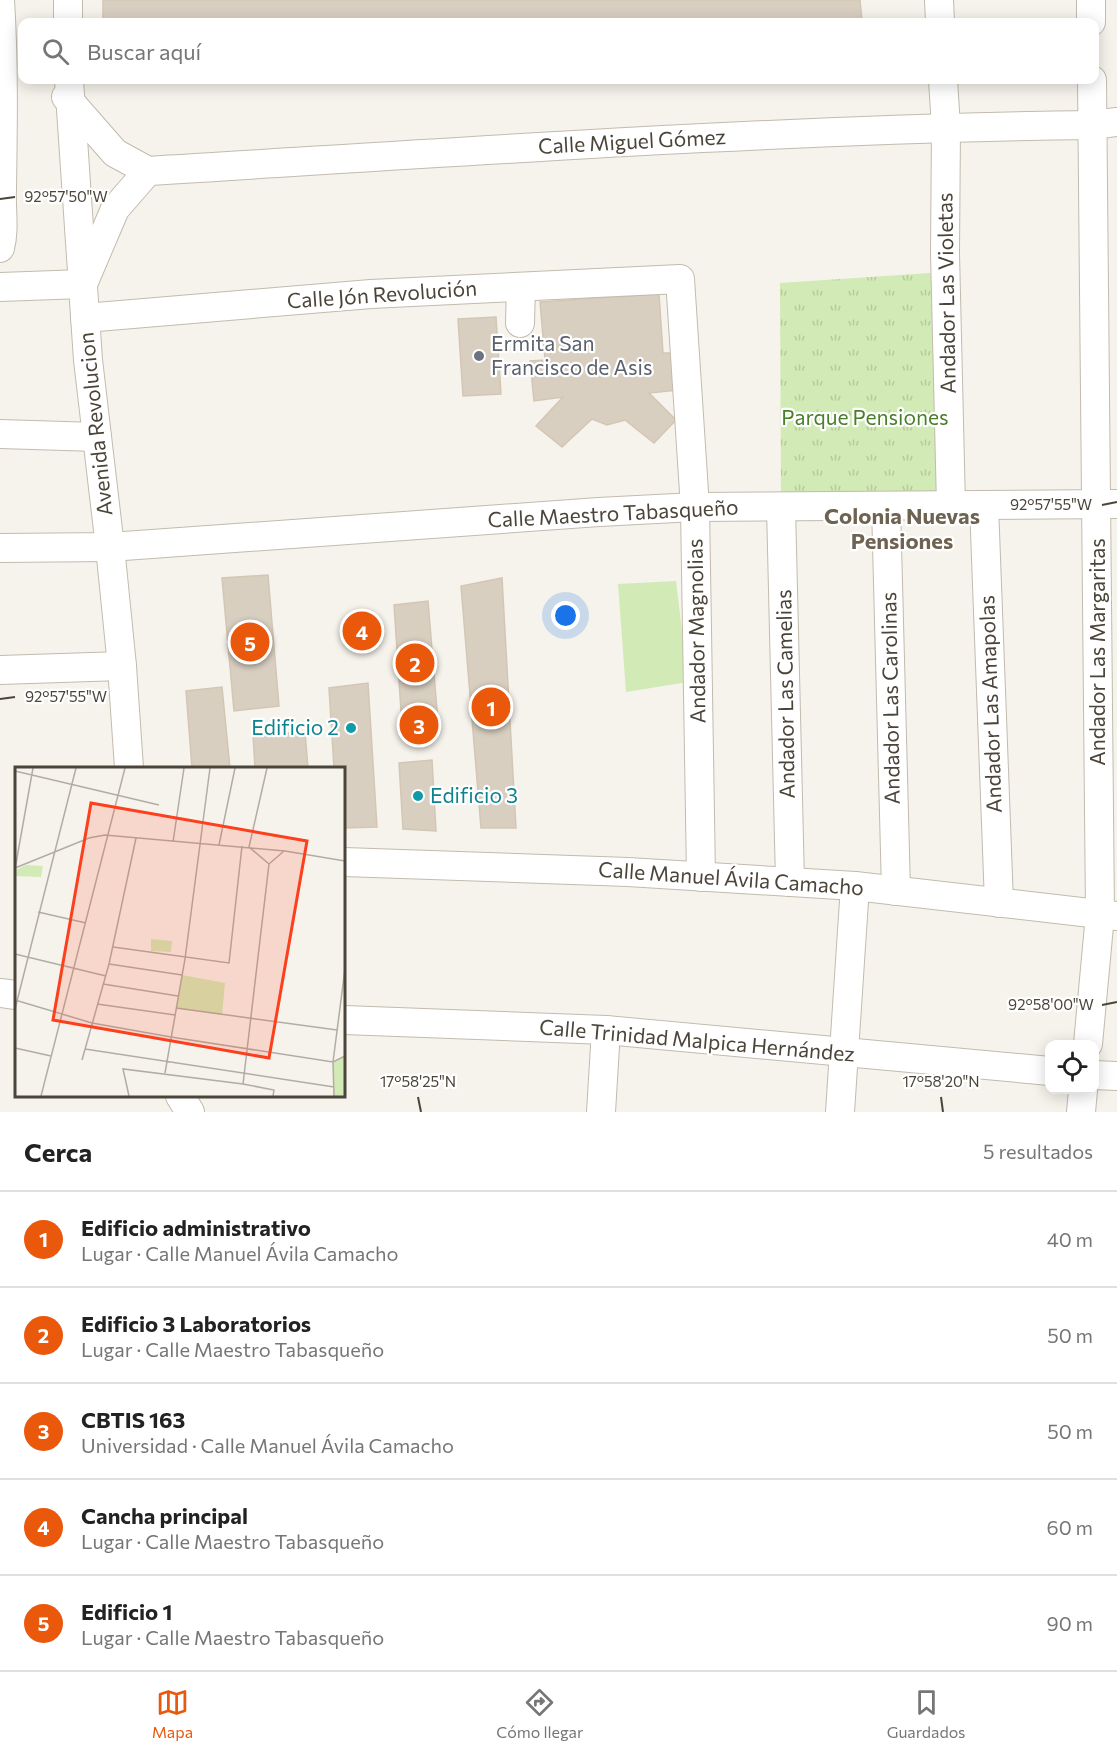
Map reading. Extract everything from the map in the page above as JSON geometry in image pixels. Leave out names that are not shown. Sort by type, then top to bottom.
[{"type":"street","points":[[0,0],[9,61],[1,233]]},
{"type":"street","points":[[68,0],[68,18]]},
{"type":"street","points":[[939,0],[940,18]]},
{"type":"street","points":[[1091,0],[1091,18]]},
{"type":"street","name":"Andador Las Violetas","points":[[943,84],[946,127],[945,253],[951,506]]},
{"type":"street","name":"Andador Las Margaritas","points":[[1089,1040],[1108,915],[1105,123],[1093,84]]},
{"type":"street","points":[[0,287],[83,284],[115,209],[148,171],[115,153],[64,87]]},
{"type":"street","name":"Avenida Revolucion","points":[[64,87],[88,360],[122,666],[129,767]]},
{"type":"street","name":"Calle Miguel Gómez","points":[[148,171],[638,141],[946,127],[1105,123]]},
{"type":"street","name":"Calle Jón Revolución","points":[[85,318],[371,294],[680,279]]},
{"type":"street","name":"Andador Magnolias","points":[[680,279],[695,507],[702,877]]},
{"type":"street","points":[[520,323],[521,287]]},
{"type":"street","points":[[0,434],[98,436]]},
{"type":"street","name":"Calle Maestro Tabasqueño","points":[[0,548],[110,548],[695,507],[1107,504]]},
{"type":"street","name":"Andador Las Amapolas","points":[[984,505],[999,903]]},
{"type":"street","name":"Andador Las Carolinas","points":[[886,506],[896,891]]},
{"type":"street","name":"Andador Las Camelias","points":[[781,507],[790,882]]},
{"type":"street","points":[[0,670],[122,666]]},
{"type":"street","name":"Calle Manuel Ávila Camacho","points":[[345,862],[470,865],[855,886],[1108,915]]},
{"type":"street","points":[[840,1112],[855,886]]},
{"type":"street","points":[[0,993],[15,995]]},
{"type":"street","name":"Calle Trinidad Malpica Hernández","points":[[345,1020],[606,1030],[1045,1071]]},
{"type":"street","points":[[601,1112],[606,1030]]},
{"type":"street","points":[[1099,1075],[1117,1076]]},
{"type":"street","points":[[1081,1112],[1083,1094]]},
{"type":"street","points":[[181,1097],[190,1112]]},
{"type":"green space","name":"Parque Pensiones","points":[[945,272],[951,506],[781,507],[780,283]]},
{"type":"green space","points":[[676,581],[688,682],[626,692],[618,584]]},
{"type":"building","points":[[103,0],[860,0],[862,18],[103,18]]},
{"type":"building","points":[[659,294],[663,353],[677,353],[678,390],[649,393],[676,420],[654,443],[625,420],[607,425],[592,419],[562,447],[536,426],[563,397],[534,401],[530,361],[545,360],[540,302]]},
{"type":"building","name":"Ermita San Francisco de Asis","points":[[496,317],[501,394],[463,396],[458,319]]},
{"type":"building","points":[[268,575],[279,706],[234,711],[222,578]]},
{"type":"building","points":[[502,578],[516,828],[481,828],[461,586]]},
{"type":"building","points":[[428,601],[438,722],[402,726],[394,605]]},
{"type":"building","name":"Edificio 2","points":[[368,683],[377,827],[345,828],[345,767],[334,767],[329,688]]},
{"type":"building","points":[[222,687],[230,767],[192,767],[186,691]]},
{"type":"building","points":[[305,732],[308,767],[255,767],[253,735]]},
{"type":"building","name":"Edificio 3","points":[[432,760],[436,831],[403,829],[399,763]]},
{"type":"place","name":"Ermita San Francisco de Asis","points":[[479,356]]},
{"type":"place","name":"Cancha principal","points":[[362,631]]},
{"type":"place","name":"Edificio 1","points":[[250,642]]},
{"type":"place","name":"Edificio 3 Laboratorios","points":[[415,663]]},
{"type":"place","name":"Edificio administrativo","points":[[491,707]]},
{"type":"place","name":"CBTIS 163","points":[[419,725]]},
{"type":"place","name":"Edificio 2","points":[[351,728]]},
{"type":"place","name":"Edificio 3","points":[[418,796]]},
{"type":"district","name":"Colonia Nuevas Pensiones","points":[[902,528]]}]
